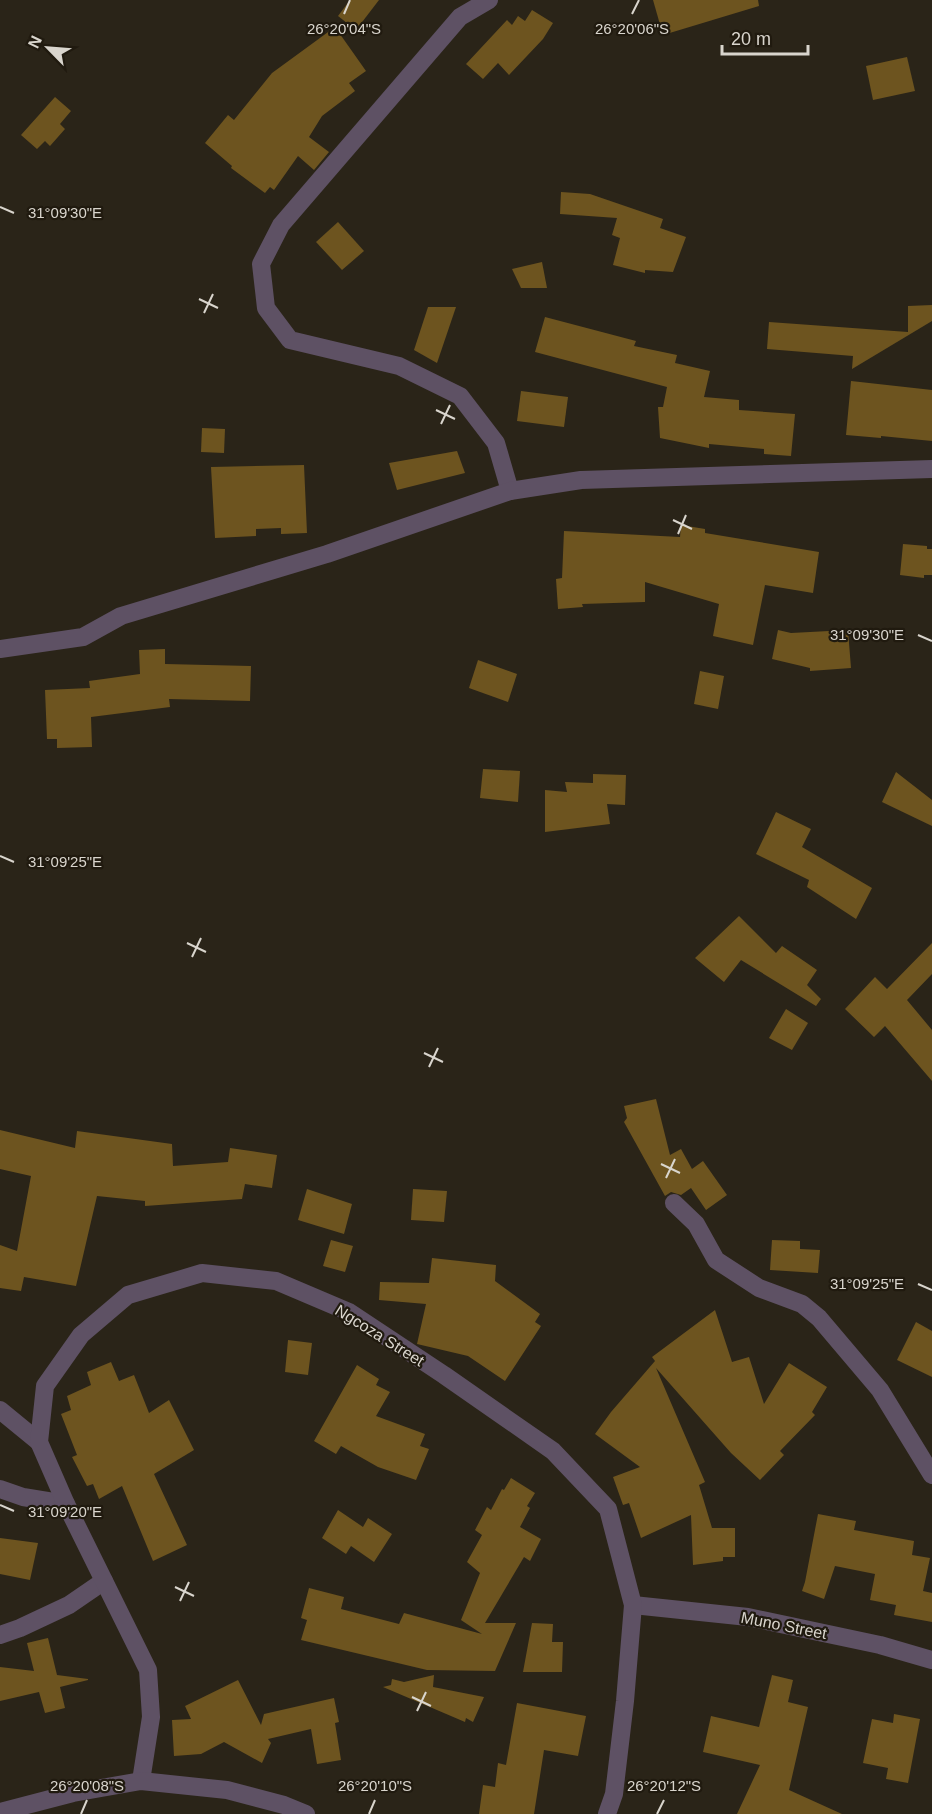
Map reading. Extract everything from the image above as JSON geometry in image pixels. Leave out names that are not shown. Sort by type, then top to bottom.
[{"type":"street","points":[[489,0],[460,17],[281,225],[261,264],[266,308],[290,340],[399,366],[460,396],[496,443],[510,491]]},
{"type":"street","points":[[0,649],[83,637],[121,615],[327,554],[510,491],[580,480],[932,469]]},
{"type":"street","points":[[675,1203],[696,1224],[716,1260],[759,1288],[802,1304],[819,1318],[880,1390],[932,1475]]},
{"type":"street","name":"Ngcoza Street","points":[[141,1780],[151,1717],[148,1670],[66,1504],[39,1442],[45,1386],[81,1335],[128,1295],[202,1273],[276,1281],[349,1312],[553,1451],[608,1509],[633,1605],[626,1701],[616,1782],[607,1814]]},
{"type":"street","points":[[0,1410],[39,1442]]},
{"type":"street","points":[[0,1489],[23,1497],[66,1504]]},
{"type":"street","points":[[0,1635],[69,1605],[104,1581]]},
{"type":"street","name":"Muno Street","points":[[633,1605],[748,1617],[880,1645],[932,1660]]},
{"type":"street","points":[[0,1812],[73,1793],[141,1780],[227,1790],[306,1814]]},
{"type":"building","points":[[350,0],[379,0],[356,30],[338,16]]},
{"type":"building","points":[[653,0],[758,0],[759,6],[663,35]]},
{"type":"building","points":[[532,10],[553,23],[543,39],[509,75],[498,63],[483,79],[466,64],[507,20],[512,25],[518,16],[525,21]]},
{"type":"building","points":[[335,27],[366,71],[349,83],[355,91],[322,116],[309,137],[329,152],[314,170],[298,156],[274,190],[270,187],[265,193],[231,168],[232,166],[205,143],[228,115],[234,120],[272,73]]},
{"type":"building","points":[[907,57],[915,91],[873,100],[866,66]]},
{"type":"building","points":[[55,97],[71,111],[60,124],[65,129],[50,146],[45,141],[37,149],[21,135]]},
{"type":"building","points":[[561,192],[590,194],[663,219],[660,228],[686,237],[673,272],[645,270],[645,273],[613,265],[620,238],[612,235],[617,218],[560,214]]},
{"type":"building","points":[[338,222],[364,251],[342,270],[316,242]]},
{"type":"building","points":[[542,262],[547,288],[521,288],[512,269]]},
{"type":"building","points":[[932,305],[932,321],[852,369],[853,356],[767,349],[769,322],[908,332],[908,306]]},
{"type":"building","points":[[428,307],[456,307],[437,363],[414,350]]},
{"type":"building","points":[[545,317],[636,341],[634,346],[677,355],[675,363],[710,371],[704,397],[739,400],[739,410],[795,414],[791,456],[764,454],[764,449],[709,444],[709,448],[660,438],[658,407],[663,407],[667,387],[535,352]]},
{"type":"building","points":[[851,381],[932,390],[932,441],[846,435]]},
{"type":"building","points":[[521,391],[568,397],[564,427],[517,421]]},
{"type":"building","points":[[202,428],[225,429],[224,453],[201,452]]},
{"type":"building","points":[[457,451],[465,473],[397,490],[389,463]]},
{"type":"building","points":[[304,465],[307,533],[281,534],[281,528],[256,529],[256,536],[215,538],[211,467]]},
{"type":"building","points":[[681,525],[705,529],[705,533],[819,552],[813,593],[765,585],[753,645],[713,636],[719,604],[645,582],[645,602],[582,604],[583,607],[558,609],[556,579],[562,578],[564,531],[680,537]]},
{"type":"building","points":[[903,544],[927,546],[927,549],[932,549],[932,575],[924,575],[924,578],[900,575]]},
{"type":"building","points":[[778,630],[791,633],[848,630],[851,668],[810,671],[810,668],[772,659]]},
{"type":"building","points":[[165,649],[165,664],[251,666],[250,701],[169,699],[170,707],[91,717],[92,747],[57,748],[57,739],[47,739],[45,690],[90,688],[89,681],[140,674],[139,650]]},
{"type":"building","points":[[478,660],[517,674],[508,702],[469,688]]},
{"type":"building","points":[[700,671],[724,676],[718,709],[694,704]]},
{"type":"building","points":[[483,769],[520,771],[518,802],[480,798]]},
{"type":"building","points":[[896,772],[932,800],[932,826],[882,802]]},
{"type":"building","points":[[593,774],[626,775],[625,805],[607,804],[610,824],[545,832],[545,790],[567,792],[565,782],[593,783]]},
{"type":"building","points":[[776,812],[811,829],[802,847],[872,888],[856,919],[807,887],[809,880],[756,854]]},
{"type":"building","points":[[739,916],[776,953],[782,946],[817,970],[807,985],[821,999],[816,1006],[741,960],[724,982],[695,958]]},
{"type":"building","points":[[932,943],[932,974],[907,1000],[932,1030],[932,1081],[885,1026],[874,1037],[845,1009],[875,977],[887,989]]},
{"type":"building","points":[[786,1009],[808,1023],[792,1050],[769,1038]]},
{"type":"building","points":[[656,1099],[670,1155],[681,1149],[692,1169],[703,1161],[727,1195],[706,1210],[691,1188],[681,1195],[671,1192],[665,1196],[624,1122],[627,1118],[624,1106]]},
{"type":"building","points":[[0,1130],[75,1148],[77,1131],[172,1144],[173,1166],[228,1162],[230,1148],[277,1155],[272,1188],[245,1184],[242,1199],[145,1206],[145,1201],[97,1196],[76,1286],[24,1277],[21,1291],[0,1288],[0,1245],[17,1251],[31,1176],[0,1169]]},
{"type":"building","points":[[307,1189],[352,1204],[344,1234],[298,1220]]},
{"type":"building","points":[[413,1189],[447,1191],[444,1222],[411,1220]]},
{"type":"building","points":[[331,1240],[353,1246],[345,1272],[323,1266]]},
{"type":"building","points":[[772,1240],[800,1241],[800,1249],[820,1250],[818,1273],[770,1270]]},
{"type":"building","points":[[432,1258],[496,1265],[495,1281],[540,1314],[535,1322],[541,1326],[505,1381],[468,1356],[417,1344],[426,1304],[379,1300],[380,1282],[429,1283]]},
{"type":"building","points":[[715,1310],[732,1362],[749,1357],[764,1404],[789,1363],[827,1387],[812,1412],[815,1415],[780,1451],[784,1455],[760,1480],[731,1453],[656,1368],[705,1482],[699,1485],[712,1528],[735,1528],[735,1557],[723,1557],[723,1561],[693,1565],[691,1515],[641,1538],[629,1503],[623,1505],[613,1477],[640,1467],[595,1434],[655,1361],[652,1357]]},
{"type":"building","points":[[916,1322],[932,1331],[932,1377],[897,1360]]},
{"type":"building","points":[[288,1340],[312,1343],[308,1375],[285,1372]]},
{"type":"building","points":[[111,1362],[119,1381],[134,1375],[149,1413],[169,1400],[194,1450],[154,1474],[187,1545],[153,1561],[122,1486],[99,1499],[93,1484],[87,1486],[72,1457],[77,1455],[61,1414],[71,1410],[67,1396],[91,1385],[87,1372]]},
{"type":"building","points":[[357,1365],[379,1379],[376,1385],[390,1392],[376,1416],[425,1434],[420,1446],[429,1449],[416,1480],[378,1467],[341,1446],[336,1454],[314,1441]]},
{"type":"building","points":[[511,1478],[535,1493],[527,1506],[530,1508],[520,1527],[541,1539],[530,1561],[524,1557],[485,1623],[516,1623],[495,1671],[427,1670],[301,1640],[307,1620],[301,1618],[309,1588],[344,1597],[341,1609],[399,1624],[404,1613],[482,1634],[461,1620],[480,1573],[467,1562],[482,1535],[475,1530],[487,1507],[491,1510],[502,1489],[504,1490]]},
{"type":"building","points":[[338,1510],[363,1527],[368,1518],[392,1534],[374,1562],[351,1546],[346,1554],[322,1538]]},
{"type":"building","points":[[818,1514],[856,1521],[854,1530],[914,1541],[912,1555],[930,1558],[923,1591],[932,1593],[932,1622],[894,1615],[896,1605],[870,1600],[875,1574],[835,1566],[824,1599],[802,1591]]},
{"type":"building","points":[[0,1538],[38,1543],[30,1580],[0,1574]]},
{"type":"building","points":[[532,1623],[553,1624],[552,1642],[563,1642],[562,1672],[523,1672]]},
{"type":"building","points":[[48,1638],[57,1675],[88,1680],[60,1687],[65,1708],[45,1713],[39,1692],[0,1701],[0,1667],[34,1671],[27,1643]]},
{"type":"building","points":[[434,1675],[433,1687],[484,1697],[473,1722],[466,1718],[465,1722],[383,1687],[391,1685],[392,1679],[404,1682]]},
{"type":"building","points":[[772,1675],[793,1680],[788,1702],[808,1707],[789,1790],[842,1814],[737,1814],[760,1765],[703,1752],[711,1716],[759,1727]]},
{"type":"building","points":[[238,1680],[261,1725],[264,1714],[334,1698],[339,1722],[335,1723],[341,1760],[317,1764],[311,1729],[268,1739],[271,1743],[262,1763],[224,1742],[201,1754],[174,1756],[172,1720],[191,1719],[185,1706]]},
{"type":"building","points":[[517,1703],[586,1716],[578,1756],[544,1750],[534,1814],[479,1814],[483,1785],[495,1787],[498,1763],[506,1765]]},
{"type":"building","points":[[894,1714],[920,1719],[908,1783],[886,1779],[888,1768],[863,1763],[872,1719],[893,1723]]}]
